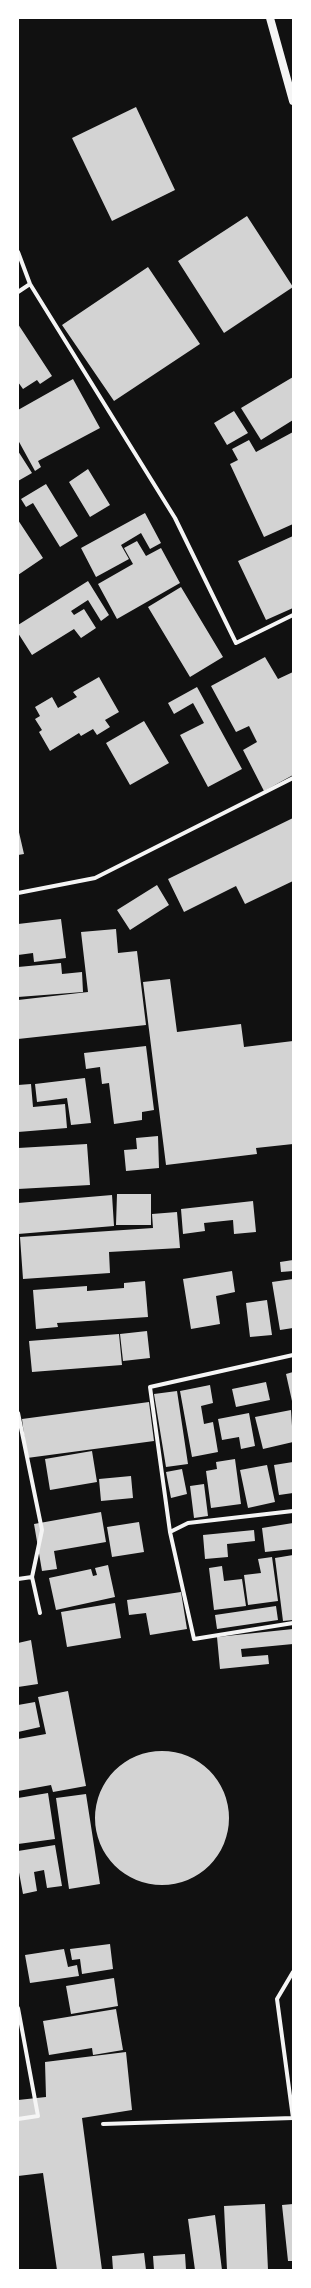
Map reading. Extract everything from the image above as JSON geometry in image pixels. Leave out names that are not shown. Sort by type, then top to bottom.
[{"type":"main road","points":[[270,18],[293,101]]},
{"type":"street","points":[[18,252],[30,284],[175,518],[236,644],[293,615]]},
{"type":"street","points":[[18,292],[30,284]]},
{"type":"street","points":[[18,893],[95,878],[293,778]]},
{"type":"street","points":[[293,1355],[150,1387],[170,1532],[194,1639],[293,1623]]},
{"type":"street","points":[[18,1413],[42,1530],[32,1577],[40,1613]]},
{"type":"street","points":[[170,1532],[188,1523],[293,1511]]},
{"type":"street","points":[[18,1579],[32,1577]]},
{"type":"street","points":[[103,2124],[293,2118],[277,1999],[293,1972]]},
{"type":"street","points":[[18,2008],[38,2116],[18,2119]]},
{"type":"building","points":[[136,107],[175,190],[112,221],[72,138]]},
{"type":"building","points":[[247,216],[293,287],[224,333],[178,261]]},
{"type":"building","points":[[148,267],[200,344],[114,401],[62,325]]},
{"type":"building","points":[[18,324],[52,376],[40,384],[37,380],[23,389],[18,382]]},
{"type":"building","points":[[293,377],[293,420],[261,440],[241,408]]},
{"type":"building","points":[[73,379],[100,428],[38,461],[41,467],[35,471],[18,440],[18,410]]},
{"type":"building","points":[[234,411],[248,433],[227,445],[214,423]]},
{"type":"building","points":[[293,432],[293,524],[264,537],[230,464],[238,460],[232,449],[249,440],[256,452]]},
{"type":"building","points":[[18,451],[32,473],[18,481]]},
{"type":"building","points":[[88,469],[110,505],[90,517],[69,482]]},
{"type":"building","points":[[46,484],[78,536],[60,547],[33,503],[26,507],[21,499]]},
{"type":"building","points":[[145,513],[161,543],[150,549],[141,533],[121,545],[129,559],[96,577],[81,548]]},
{"type":"building","points":[[18,520],[43,558],[18,575]]},
{"type":"building","points":[[293,536],[293,608],[266,620],[238,561]]},
{"type":"building","points":[[137,541],[146,556],[161,548],[180,583],[117,619],[98,584],[133,564],[124,548]]},
{"type":"building","points":[[88,581],[109,615],[101,621],[88,600],[71,611],[74,615],[84,609],[96,628],[81,638],[74,629],[32,655],[18,633],[18,625]]},
{"type":"building","points":[[181,587],[223,657],[190,677],[148,607]]},
{"type":"building","points":[[265,657],[278,679],[293,672],[293,775],[264,791],[243,750],[257,742],[249,726],[236,732],[211,686]]},
{"type":"building","points":[[99,677],[119,712],[105,720],[110,727],[97,735],[93,729],[81,736],[79,733],[50,751],[39,732],[42,730],[35,719],[40,716],[35,707],[52,697],[58,708],[77,697],[73,692]]},
{"type":"building","points":[[197,687],[242,769],[208,787],[180,735],[204,723],[193,703],[174,714],[168,703]]},
{"type":"building","points":[[144,721],[169,763],[130,785],[106,743]]},
{"type":"building","points":[[293,818],[293,881],[245,904],[236,886],[184,912],[168,879]]},
{"type":"building","points":[[18,828],[24,854],[18,855]]},
{"type":"building","points":[[157,885],[169,905],[130,930],[117,910]]},
{"type":"building","points":[[61,919],[66,958],[34,962],[33,953],[18,955],[18,924]]},
{"type":"building","points":[[116,929],[118,953],[137,951],[146,1025],[18,1039],[18,1000],[88,992],[81,932]]},
{"type":"building","points":[[61,963],[62,974],[82,972],[83,992],[18,997],[18,967]]},
{"type":"building","points":[[170,979],[177,1032],[241,1024],[244,1047],[293,1041],[293,1144],[256,1148],[257,1154],[166,1165],[143,982]]},
{"type":"building","points":[[146,1046],[154,1110],[142,1112],[142,1120],[114,1124],[109,1083],[102,1084],[100,1067],[86,1069],[84,1053]]},
{"type":"building","points":[[85,1078],[91,1123],[71,1125],[67,1098],[37,1102],[35,1084]]},
{"type":"building","points":[[31,1084],[33,1107],[65,1104],[67,1128],[18,1132],[18,1085]]},
{"type":"building","points":[[158,1136],[159,1168],[126,1171],[124,1150],[137,1149],[136,1138]]},
{"type":"building","points":[[87,1144],[90,1185],[18,1189],[18,1148]]},
{"type":"building","points":[[117,1194],[151,1194],[151,1225],[116,1225]]},
{"type":"building","points":[[112,1195],[114,1226],[18,1234],[18,1203]]},
{"type":"building","points":[[253,1201],[256,1232],[234,1234],[233,1220],[204,1223],[205,1231],[183,1234],[181,1209]]},
{"type":"building","points":[[177,1212],[180,1248],[109,1252],[110,1273],[23,1279],[20,1237],[153,1228],[152,1214]]},
{"type":"building","points":[[293,1260],[293,1271],[281,1272],[280,1262]]},
{"type":"building","points":[[232,1271],[235,1292],[216,1296],[220,1324],[191,1329],[183,1279]]},
{"type":"building","points":[[293,1279],[293,1328],[280,1330],[272,1282]]},
{"type":"building","points":[[145,1281],[148,1317],[57,1323],[58,1327],[36,1329],[33,1290],[87,1286],[87,1291],[124,1288],[124,1283]]},
{"type":"building","points":[[267,1300],[272,1335],[250,1337],[246,1303]]},
{"type":"building","points":[[147,1331],[150,1358],[123,1361],[120,1334]]},
{"type":"building","points":[[119,1334],[122,1365],[32,1372],[29,1341]]},
{"type":"building","points":[[293,1372],[293,1401],[292,1401],[286,1374]]},
{"type":"building","points":[[266,1382],[270,1400],[236,1407],[232,1389]]},
{"type":"building","points":[[210,1385],[213,1403],[201,1406],[204,1424],[213,1422],[218,1452],[192,1457],[180,1391]]},
{"type":"building","points":[[177,1391],[188,1464],[166,1467],[154,1394]]},
{"type":"building","points":[[149,1402],[154,1441],[27,1458],[22,1419]]},
{"type":"building","points":[[291,1410],[293,1442],[263,1449],[255,1417]]},
{"type":"building","points":[[249,1413],[255,1446],[241,1449],[239,1437],[222,1440],[218,1419]]},
{"type":"building","points":[[92,1451],[97,1482],[50,1490],[45,1459]]},
{"type":"building","points":[[235,1459],[241,1504],[211,1508],[206,1471],[217,1469],[216,1462]]},
{"type":"building","points":[[293,1462],[293,1493],[279,1495],[274,1465]]},
{"type":"building","points":[[267,1465],[275,1502],[248,1508],[240,1470]]},
{"type":"building","points":[[182,1469],[187,1494],[171,1498],[166,1472]]},
{"type":"building","points":[[131,1476],[133,1498],[101,1501],[99,1479]]},
{"type":"building","points":[[204,1484],[208,1516],[194,1518],[190,1486]]},
{"type":"building","points":[[101,1512],[106,1542],[54,1551],[57,1569],[42,1571],[34,1524]]},
{"type":"building","points":[[139,1522],[144,1552],[112,1557],[107,1527]]},
{"type":"building","points":[[293,1523],[293,1549],[265,1552],[262,1528]]},
{"type":"building","points":[[254,1530],[255,1541],[227,1544],[228,1557],[205,1559],[203,1535]]},
{"type":"building","points":[[293,1555],[293,1620],[283,1621],[275,1558]]},
{"type":"building","points":[[272,1557],[278,1601],[248,1605],[244,1575],[261,1573],[258,1559]]},
{"type":"building","points":[[108,1565],[115,1597],[56,1610],[49,1578],[91,1569],[93,1576],[97,1575],[95,1568]]},
{"type":"building","points":[[222,1566],[224,1581],[242,1579],[246,1606],[214,1610],[209,1568]]},
{"type":"building","points":[[181,1592],[187,1629],[150,1635],[146,1613],[129,1615],[127,1600]]},
{"type":"building","points":[[115,1603],[121,1638],[67,1647],[61,1612]]},
{"type":"building","points":[[276,1606],[278,1620],[217,1629],[215,1615]]},
{"type":"building","points":[[293,1629],[293,1644],[241,1649],[242,1657],[268,1655],[269,1664],[220,1669],[217,1637]]},
{"type":"building","points":[[31,1640],[38,1684],[18,1687],[18,1643]]},
{"type":"building","points":[[68,1691],[86,1786],[53,1792],[51,1785],[18,1791],[18,1739],[46,1734],[38,1697]]},
{"type":"building","points":[[35,1702],[40,1727],[18,1732],[18,1705]]},
{"type":"building","points":[[169,1751],[194,1759],[214,1776],[224,1792],[228,1805],[228,1831],[224,1844],[218,1855],[204,1870],[188,1880],[175,1884],[155,1885],[130,1877],[110,1860],[100,1844],[96,1831],[95,1811],[103,1786],[120,1766],[136,1756],[149,1752]]},
{"type":"building","points":[[48,1793],[55,1839],[18,1844],[18,1798]]},
{"type":"building","points":[[86,1794],[100,1884],[69,1889],[56,1798]]},
{"type":"building","points":[[55,1845],[62,1886],[47,1888],[44,1870],[34,1872],[37,1891],[23,1894],[18,1867],[18,1851]]},
{"type":"building","points":[[110,1944],[113,1969],[82,1974],[80,1959],[72,1960],[70,1949]]},
{"type":"building","points":[[64,1949],[68,1967],[77,1965],[79,1976],[30,1983],[25,1955]]},
{"type":"building","points":[[114,1978],[118,2006],[71,2014],[66,1986]]},
{"type":"building","points":[[116,2009],[123,2050],[93,2055],[92,2048],[49,2055],[43,2021]]},
{"type":"building","points":[[126,2052],[132,2110],[82,2118],[102,2270],[57,2270],[43,2173],[18,2176],[18,2100],[46,2097],[45,2062]]},
{"type":"building","points":[[265,2204],[268,2270],[227,2270],[224,2206]]},
{"type":"building","points":[[293,2204],[293,2261],[288,2261],[282,2205]]},
{"type":"building","points":[[215,2215],[222,2270],[195,2270],[188,2219]]},
{"type":"building","points":[[144,2253],[146,2270],[113,2270],[112,2256]]},
{"type":"building","points":[[185,2254],[186,2270],[154,2270],[153,2256]]}]
